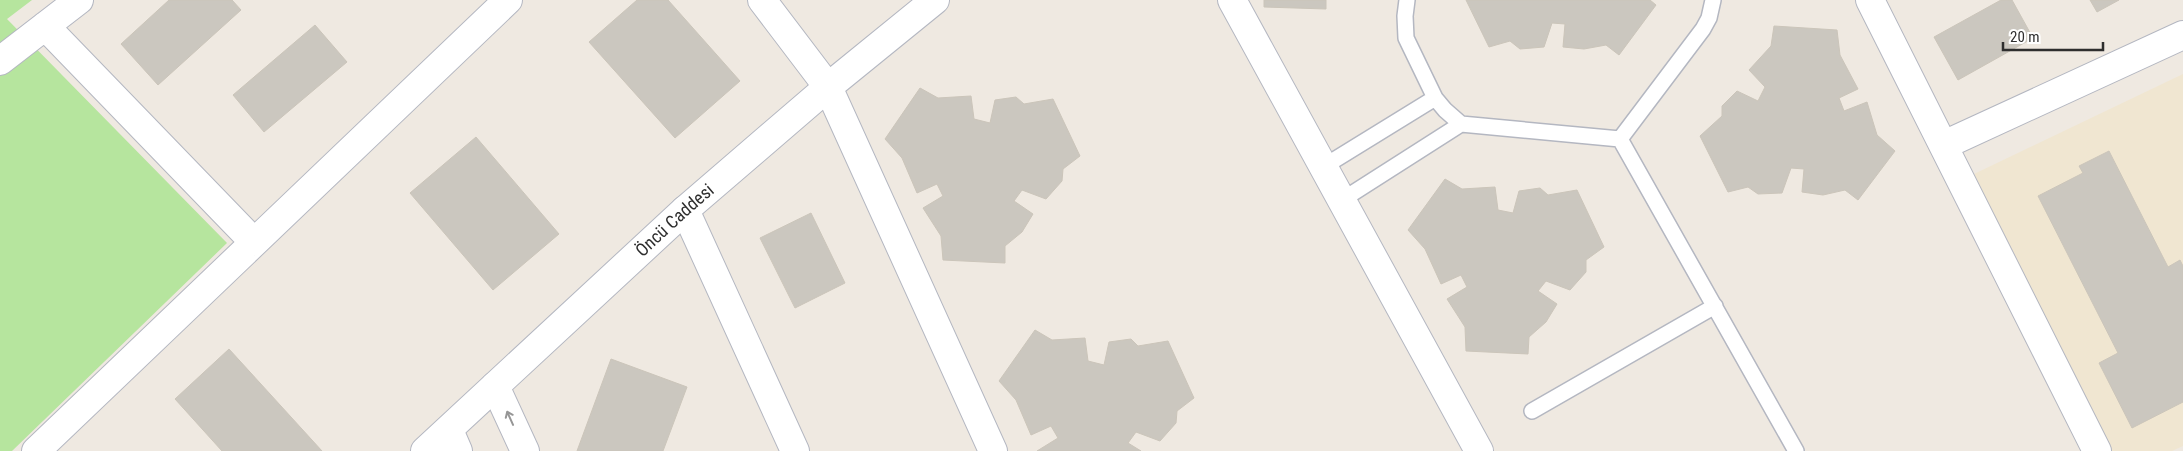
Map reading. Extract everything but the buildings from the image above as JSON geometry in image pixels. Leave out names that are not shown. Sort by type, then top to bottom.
[{"type":"street","points":[[0,61],[79,0]]},
{"type":"street","points":[[36,451],[508,0]]},
{"type":"street","points":[[762,0],[828,87],[993,451]]},
{"type":"street","name":"Öncü Caddesi","points":[[425,451],[453,440],[495,386],[685,210],[828,87],[935,0]]},
{"type":"street","points":[[1232,0],[1479,451]]},
{"type":"street","points":[[1870,0],[2097,451]]},
{"type":"street","points":[[45,26],[254,242]]},
{"type":"street","points":[[1944,145],[2183,36]]},
{"type":"street","points":[[685,210],[795,451]]},
{"type":"street","points":[[495,386],[525,451]]},
{"type":"lane","points":[[1407,0],[1405,16],[1406,38],[1435,98],[1461,124],[1620,139]]},
{"type":"lane","points":[[1620,139],[1703,29],[1709,18],[1713,0]]},
{"type":"lane","points":[[1323,167],[1435,98]]},
{"type":"lane","points":[[1342,200],[1461,124]]},
{"type":"lane","points":[[1620,139],[1796,451]]},
{"type":"lane","points":[[1532,411],[1714,306]]},
{"type":"shaded area","points":[[2183,74],[2183,446],[2172,451],[2108,451],[1974,174]]},
{"type":"green space","points":[[0,0],[32,0],[7,19],[227,243],[12,451],[0,451]]}]
